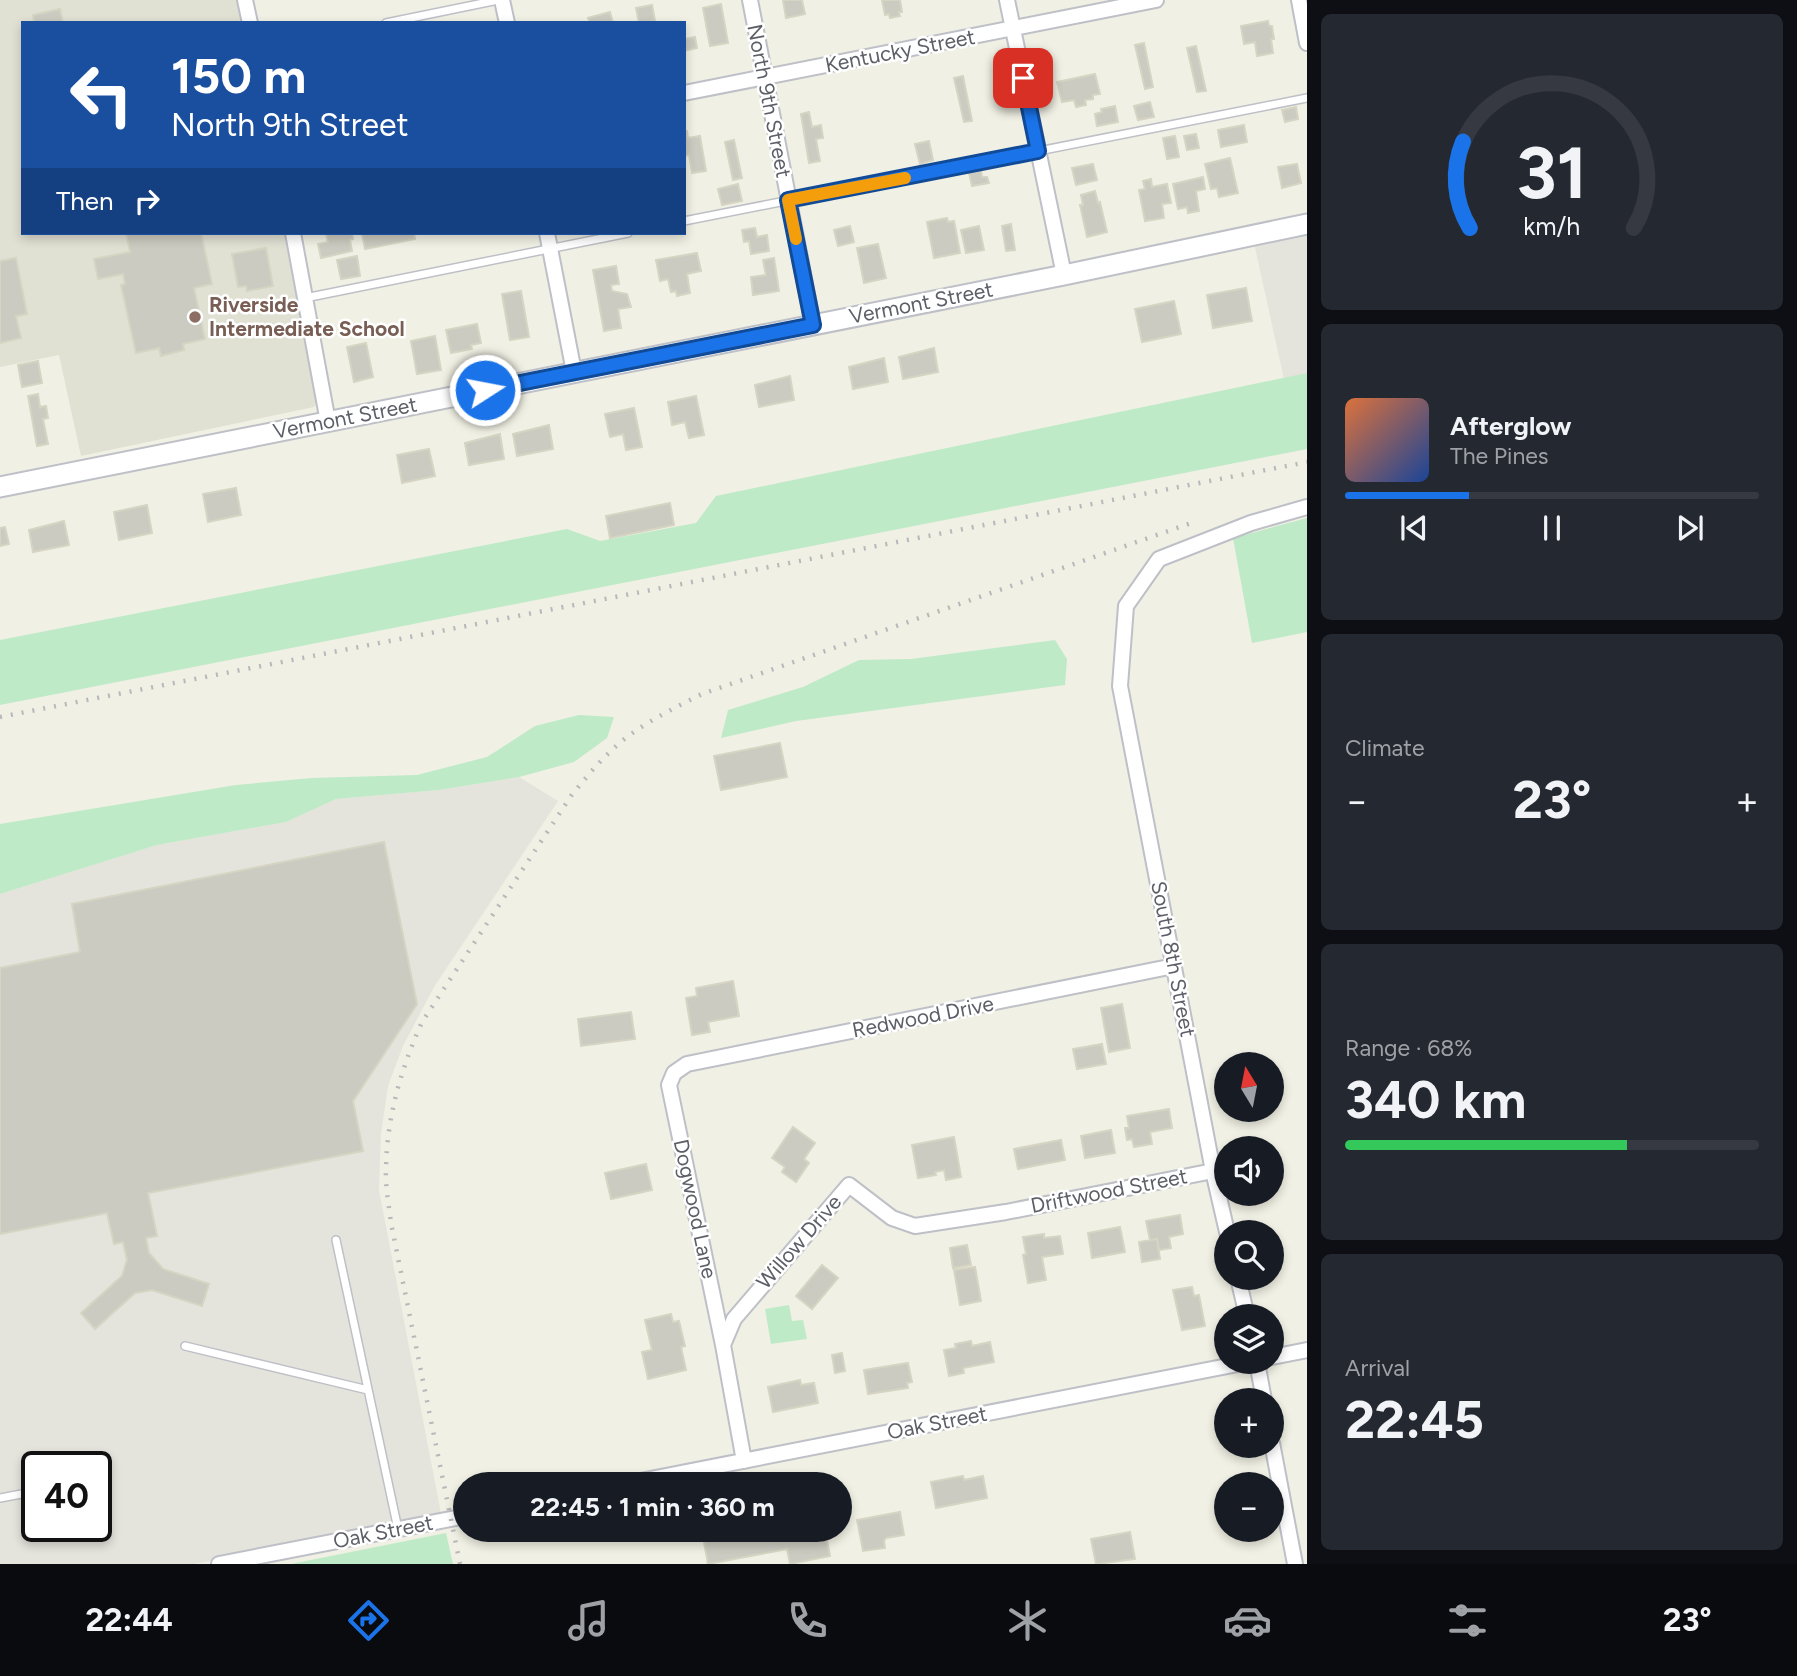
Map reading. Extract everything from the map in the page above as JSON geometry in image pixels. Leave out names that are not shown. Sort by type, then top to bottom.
[{"type":"street","points":[[245,0],[250,21]]},
{"type":"street","points":[[500,0],[506,21]]},
{"type":"street","name":"North 9th Street","points":[[750,0],[813,325]]},
{"type":"street","points":[[1007,0],[1064,275]]},
{"type":"street","name":"Kentucky Street","points":[[686,93],[1156,0]]},
{"type":"street","points":[[1299,0],[1307,43]]},
{"type":"street","name":"Vermont Street","points":[[0,487],[1307,224]]},
{"type":"street","points":[[293,235],[328,422]]},
{"type":"street","points":[[548,235],[575,372]]},
{"type":"street","name":"South 8th Street","points":[[1224,1220],[1120,686],[1126,606],[1159,559],[1251,523],[1307,507]]},
{"type":"street","name":"Redwood Drive","points":[[674,1073],[687,1064],[1174,966]]},
{"type":"street","name":"Dogwood Lane","points":[[674,1073],[669,1085],[723,1345]]},
{"type":"street","name":"Driftwood Street","points":[[1006,1212],[1213,1171]]},
{"type":"street","name":"Willow Drive","points":[[723,1345],[734,1319],[849,1185],[891,1218],[915,1226],[1006,1212]]},
{"type":"street","points":[[723,1345],[744,1461]]},
{"type":"street","points":[[1284,1355],[1307,1350]]},
{"type":"street","name":"Oak Street","points":[[687,1472],[1214,1369]]},
{"type":"street","points":[[1275,1458],[1295,1564]]},
{"type":"street","name":"Oak Street","points":[[219,1564],[453,1518]]},
{"type":"lane","points":[[396,21],[500,0]]},
{"type":"lane","points":[[686,221],[1307,98]]},
{"type":"lane","points":[[305,298],[618,235]]},
{"type":"lane","points":[[336,1240],[398,1529]]},
{"type":"lane","points":[[185,1346],[368,1390]]},
{"type":"lane","points":[[0,1498],[21,1494]]},
{"type":"shaded area","name":"Riverside Intermediate School","points":[[0,0],[239,0],[243,21],[21,21],[21,235],[284,235],[316,402],[314,407],[81,456],[59,355],[0,367]]},
{"type":"shaded area","points":[[1307,233],[1307,373],[1284,379],[1254,243]]},
{"type":"shaded area","points":[[519,777],[558,801],[434,987],[403,1046],[388,1086],[381,1133],[379,1190],[441,1514],[194,1564],[0,1564],[0,894],[157,845],[286,822],[336,799],[439,790]]},
{"type":"green space","points":[[1307,373],[1307,449],[0,705],[0,640],[567,529],[600,541],[696,523],[716,496]]},
{"type":"green space","points":[[1307,518],[1307,632],[1252,643],[1233,538]]},
{"type":"green space","points":[[1055,640],[1067,659],[1065,685],[796,721],[721,738],[728,710],[803,687],[859,660],[911,659]]},
{"type":"green space","points":[[579,715],[614,717],[607,738],[574,762],[519,777],[439,790],[336,799],[286,822],[157,845],[0,894],[0,824],[236,785],[312,778],[417,775],[487,757],[535,726]]},
{"type":"green space","points":[[789,1305],[792,1321],[803,1320],[807,1339],[771,1344],[765,1309]]},
{"type":"green space","points":[[446,1533],[453,1564],[291,1564]]},
{"type":"building","points":[[783,0],[802,0],[805,14],[786,18]]},
{"type":"building","points":[[882,0],[900,0],[900,16],[890,18],[889,14],[885,15]]},
{"type":"building","points":[[721,4],[728,43],[710,46],[703,8]]},
{"type":"building","points":[[652,5],[655,21],[639,21],[636,8]]},
{"type":"building","points":[[60,9],[63,21],[34,21],[33,15]]},
{"type":"building","points":[[610,12],[612,21],[589,21],[588,18]]},
{"type":"building","points":[[1268,21],[1269,26],[1272,26],[1273,53],[1257,56],[1255,42],[1244,44],[1241,26]]},
{"type":"building","points":[[695,37],[697,48],[686,51],[686,39]]},
{"type":"building","points":[[1144,43],[1153,87],[1145,89],[1135,45]]},
{"type":"building","points":[[1196,46],[1206,91],[1197,92],[1187,48]]},
{"type":"building","points":[[1095,74],[1100,94],[1085,100],[1086,105],[1076,107],[1074,100],[1062,102],[1057,82]]},
{"type":"building","points":[[963,76],[972,121],[964,122],[954,78]]},
{"type":"building","points":[[1150,102],[1154,117],[1138,120],[1134,106]]},
{"type":"building","points":[[1115,106],[1118,122],[1097,126],[1095,114],[1102,112],[1101,109]]},
{"type":"building","points":[[1296,107],[1298,119],[1285,122],[1282,110]]},
{"type":"building","points":[[809,112],[812,127],[821,125],[823,138],[816,139],[820,161],[809,163],[801,114]]},
{"type":"building","points":[[1244,125],[1247,142],[1221,147],[1218,130]]},
{"type":"building","points":[[686,131],[688,138],[700,136],[706,171],[692,173],[689,155],[686,156]]},
{"type":"building","points":[[1196,134],[1199,148],[1187,150],[1184,136]]},
{"type":"building","points":[[1175,136],[1179,157],[1167,159],[1163,138]]},
{"type":"building","points":[[734,140],[742,178],[733,180],[725,142]]},
{"type":"building","points":[[929,141],[933,160],[920,164],[915,144]]},
{"type":"building","points":[[1230,158],[1238,193],[1219,197],[1217,188],[1211,189],[1205,164]]},
{"type":"building","points":[[1093,164],[1097,180],[1076,185],[1072,168]]},
{"type":"building","points":[[1297,164],[1301,183],[1282,188],[1278,167]]},
{"type":"building","points":[[981,171],[982,177],[987,177],[989,183],[972,186],[969,173]]},
{"type":"building","points":[[1203,177],[1205,189],[1196,191],[1199,211],[1188,213],[1187,207],[1178,209],[1173,184]]},
{"type":"building","points":[[1151,179],[1152,187],[1167,184],[1171,203],[1162,204],[1164,218],[1145,221],[1139,190],[1145,189],[1143,181]]},
{"type":"building","points":[[738,184],[742,201],[722,205],[718,189]]},
{"type":"building","points":[[1095,191],[1107,232],[1087,237],[1080,205],[1083,205],[1081,195]]},
{"type":"building","points":[[947,218],[948,222],[954,221],[960,253],[934,258],[927,222]]},
{"type":"building","points":[[1011,224],[1015,250],[1006,251],[1002,226]]},
{"type":"building","points":[[850,226],[854,242],[838,246],[834,230]]},
{"type":"building","points":[[979,226],[984,250],[966,253],[961,230]]},
{"type":"building","points":[[755,228],[757,237],[767,235],[769,251],[751,254],[749,241],[744,242],[742,230]]},
{"type":"building","name":"Riverside Intermediate School","points":[[126,235],[201,235],[212,284],[194,288],[205,339],[183,344],[184,350],[161,356],[159,348],[136,353],[121,285],[125,284],[123,274],[98,279],[94,259],[130,252]]},
{"type":"building","points":[[326,235],[352,235],[353,239],[350,240],[352,251],[321,258],[318,244],[328,242]]},
{"type":"building","points":[[362,235],[414,235],[415,239],[365,249]]},
{"type":"building","points":[[878,244],[886,278],[864,283],[857,248]]},
{"type":"building","points":[[266,248],[273,286],[247,291],[246,286],[238,287],[232,254]]},
{"type":"building","points":[[697,253],[701,271],[687,274],[690,293],[677,296],[676,291],[671,292],[668,279],[660,281],[656,260]]},
{"type":"building","points":[[357,256],[360,276],[341,279],[337,260]]},
{"type":"building","points":[[16,258],[27,314],[16,316],[21,338],[0,343],[0,261]]},
{"type":"building","points":[[774,258],[779,291],[753,295],[751,277],[766,275],[763,260]]},
{"type":"building","points":[[616,266],[619,284],[611,285],[612,291],[627,294],[631,307],[618,309],[621,328],[604,331],[593,270]]},
{"type":"building","points":[[1246,288],[1252,321],[1213,328],[1207,295]]},
{"type":"building","points":[[521,291],[529,337],[510,340],[502,294]]},
{"type":"building","points":[[1174,301],[1181,334],[1142,342],[1135,309]]},
{"type":"building","points":[[477,324],[481,343],[471,345],[472,349],[451,353],[446,330]]},
{"type":"building","points":[[435,336],[441,370],[417,374],[411,341]]},
{"type":"building","points":[[366,343],[373,377],[354,382],[347,347]]},
{"type":"building","points":[[934,348],[938,372],[903,379],[899,357]]},
{"type":"building","points":[[884,358],[888,382],[853,389],[849,367]]},
{"type":"building","points":[[38,361],[42,383],[22,387],[18,365]]},
{"type":"building","points":[[790,376],[794,400],[759,407],[755,385]]},
{"type":"building","points":[[38,394],[40,407],[46,406],[48,418],[43,419],[48,444],[37,446],[28,396]]},
{"type":"building","points":[[696,396],[704,435],[689,438],[685,422],[672,425],[668,402]]},
{"type":"building","points":[[634,408],[642,447],[626,450],[623,434],[610,437],[605,414]]},
{"type":"building","points":[[549,425],[553,449],[517,456],[513,434]]},
{"type":"building","points":[[500,434],[504,459],[469,465],[465,443]]},
{"type":"building","points":[[429,449],[435,476],[402,483],[397,455]]},
{"type":"building","points":[[236,488],[241,515],[208,522],[203,494]]},
{"type":"building","points":[[670,503],[674,525],[610,538],[606,516]]},
{"type":"building","points":[[147,505],[152,533],[119,540],[114,512]]},
{"type":"building","points":[[64,521],[69,545],[33,552],[29,530]]},
{"type":"building","points":[[5,527],[9,544],[0,546],[0,528]]},
{"type":"building","points":[[780,743],[787,777],[721,790],[714,756]]},
{"type":"building","points":[[384,842],[417,1004],[353,1101],[363,1151],[148,1193],[157,1236],[146,1238],[149,1253],[163,1269],[209,1284],[202,1306],[152,1290],[135,1293],[95,1329],[81,1313],[122,1276],[127,1260],[123,1242],[114,1244],[107,1213],[0,1234],[0,968],[80,952],[72,904]]},
{"type":"building","points":[[733,981],[739,1016],[708,1022],[710,1032],[692,1035],[686,998],[697,996],[696,988]]},
{"type":"building","points":[[1122,1004],[1130,1048],[1109,1052],[1101,1008]]},
{"type":"building","points":[[631,1012],[635,1039],[581,1046],[578,1019]]},
{"type":"building","points":[[1102,1044],[1106,1064],[1077,1069],[1073,1049]]},
{"type":"building","points":[[1169,1109],[1172,1128],[1150,1132],[1152,1144],[1134,1147],[1132,1139],[1127,1140],[1127,1116]]},
{"type":"building","points":[[793,1127],[815,1143],[804,1159],[809,1163],[796,1182],[782,1172],[785,1167],[772,1158]]},
{"type":"building","points":[[1111,1130],[1115,1153],[1085,1158],[1081,1136]]},
{"type":"building","points":[[954,1137],[961,1177],[946,1180],[944,1170],[935,1172],[936,1175],[918,1178],[912,1145]]},
{"type":"building","points":[[1061,1140],[1065,1160],[1018,1169],[1014,1149]]},
{"type":"building","points":[[646,1164],[652,1190],[611,1199],[605,1173]]},
{"type":"building","points":[[1180,1215],[1183,1234],[1169,1237],[1171,1248],[1159,1250],[1157,1239],[1150,1240],[1146,1221]]},
{"type":"building","points":[[1120,1227],[1125,1252],[1092,1258],[1088,1233]]},
{"type":"building","points":[[1044,1234],[1044,1238],[1060,1236],[1063,1254],[1042,1257],[1046,1280],[1028,1283],[1023,1237]]},
{"type":"building","points":[[1157,1239],[1160,1259],[1142,1262],[1139,1242]]},
{"type":"building","points":[[967,1245],[971,1265],[953,1268],[950,1248]]},
{"type":"building","points":[[822,1265],[838,1278],[812,1309],[796,1296]]},
{"type":"building","points":[[975,1267],[981,1301],[960,1305],[954,1270]]},
{"type":"building","points":[[1192,1287],[1194,1296],[1199,1295],[1205,1326],[1182,1330],[1173,1290]]},
{"type":"building","points":[[671,1314],[673,1322],[679,1321],[685,1346],[681,1347],[686,1370],[648,1379],[642,1352],[652,1350],[645,1320]]},
{"type":"building","points":[[971,1341],[972,1346],[990,1342],[994,1362],[963,1368],[964,1373],[949,1376],[944,1350],[956,1348],[955,1344]]},
{"type":"building","points":[[842,1353],[845,1371],[835,1373],[832,1355]]},
{"type":"building","points":[[908,1363],[912,1382],[907,1383],[908,1388],[868,1394],[864,1370]]},
{"type":"building","points":[[800,1380],[801,1385],[814,1383],[818,1403],[773,1412],[768,1387]]},
{"type":"building","points":[[963,1476],[964,1480],[983,1476],[987,1498],[936,1508],[931,1482]]},
{"type":"building","points":[[900,1512],[904,1535],[886,1538],[885,1548],[863,1551],[857,1520]]},
{"type":"building","points":[[1130,1532],[1135,1559],[1096,1564],[1091,1539]]},
{"type":"building","points":[[704,1542],[827,1542],[830,1556],[790,1564],[787,1549],[708,1564]]},
{"type":"railway","points":[[0,717],[1307,462]]},
{"type":"railway","points":[[460,1564],[391,1223],[386,1176],[389,1130],[402,1075],[422,1022],[571,796],[604,758],[627,737],[654,719],[702,694],[1194,522]]},
{"type":"slow traffic","points":[[796,239],[788,200],[905,178]]},
{"type":"place","name":"Riverside Intermediate School","points":[[195,317]]},
{"type":"route","points":[[485,390],[813,325],[788,200],[1038,151],[1023,78]]}]
